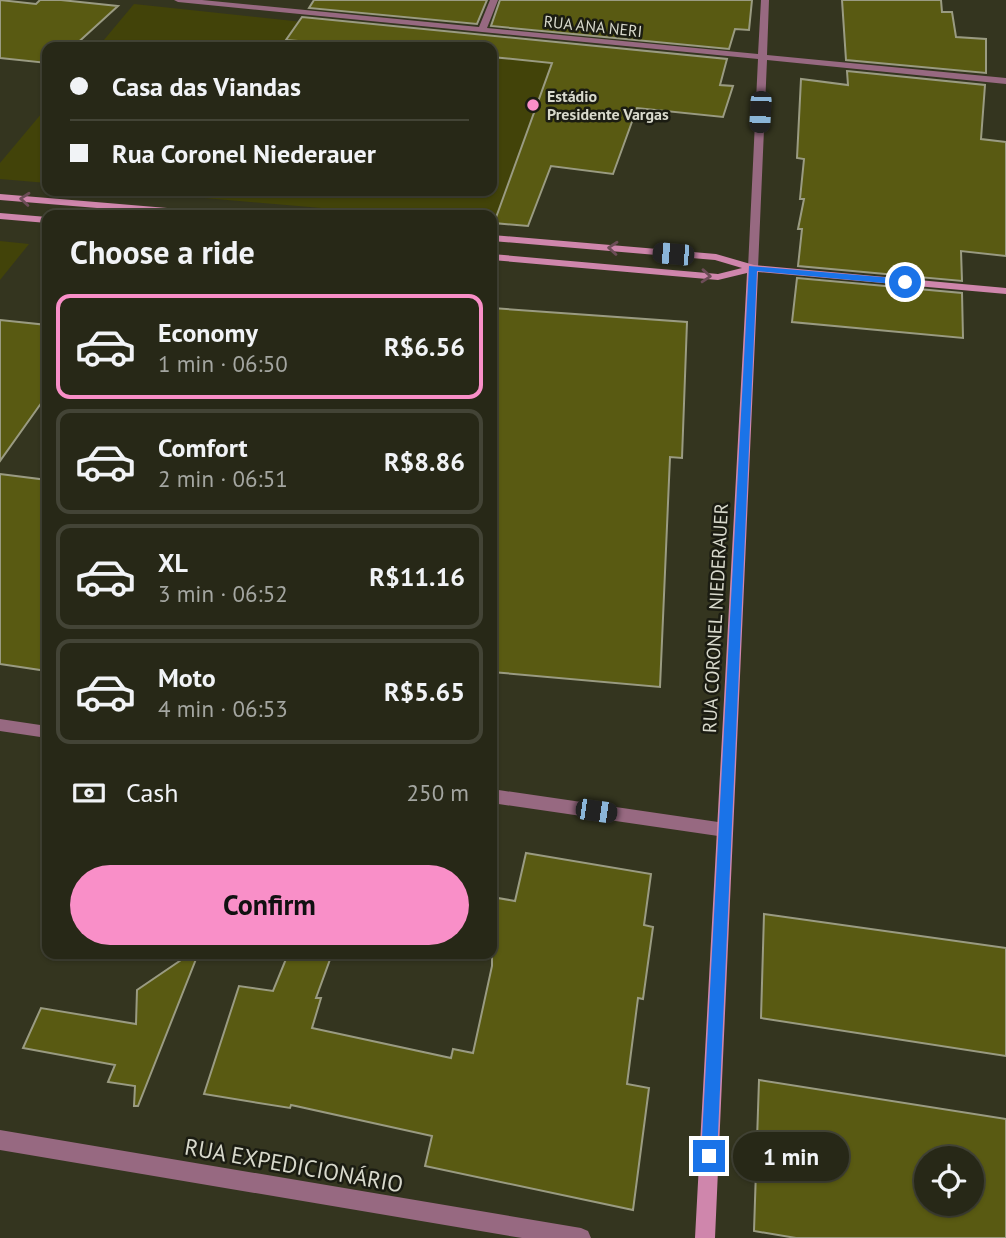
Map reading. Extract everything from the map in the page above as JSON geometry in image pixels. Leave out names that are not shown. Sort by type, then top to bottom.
[{"type":"street","name":"RUA ANA NERI","points":[[178,0],[245,3],[482,30],[1006,81]]},
{"type":"street","points":[[482,30],[494,0]]},
{"type":"street","name":"RUA CORONEL NIEDERAUER","points":[[705,1238],[765,0]]},
{"type":"street","points":[[0,197],[155,210]]},
{"type":"street","points":[[0,216],[42,220]]},
{"type":"street","points":[[497,238],[716,257],[752,268],[1006,291]]},
{"type":"street","points":[[497,257],[718,277],[752,268]]},
{"type":"street","points":[[0,725],[42,731]]},
{"type":"street","points":[[497,797],[725,830]]},
{"type":"street","name":"RUA EXPEDICIONÁRIO","points":[[0,1140],[581,1238]]},
{"type":"shaded area","name":"Estádio Presidente Vargas","points":[[134,4],[489,42],[102,42]]},
{"type":"shaded area","name":"Estádio Presidente Vargas","points":[[497,43],[554,49],[528,226],[497,223],[497,210],[345,210],[181,196],[497,196]]},
{"type":"shaded area","points":[[42,113],[42,183],[0,179],[0,163]]},
{"type":"shaded area","points":[[0,241],[29,244],[0,280]]},
{"type":"building","points":[[0,0],[36,4],[40,0],[61,0],[118,6],[78,42],[42,42],[42,62],[0,58]]},
{"type":"building","points":[[314,0],[487,0],[477,24],[309,8]]},
{"type":"building","points":[[500,0],[752,0],[749,30],[735,29],[729,49],[491,26]]},
{"type":"building","points":[[842,0],[941,0],[942,12],[952,12],[956,37],[986,39],[986,73],[846,60]]},
{"type":"building","points":[[302,17],[727,59],[720,85],[733,86],[723,117],[637,108],[613,174],[551,166],[528,226],[497,223],[497,215],[552,63],[497,58],[497,42],[286,40]]},
{"type":"building","points":[[847,71],[985,85],[981,139],[1006,142],[1006,256],[961,251],[962,281],[798,266],[802,229],[798,229],[804,199],[800,199],[804,159],[797,158],[801,79],[848,85]]},
{"type":"building","points":[[797,278],[962,293],[963,338],[792,322]]},
{"type":"building","points":[[497,308],[687,322],[682,458],[670,457],[660,687],[497,672]]},
{"type":"building","points":[[0,320],[42,324],[42,402],[0,461]]},
{"type":"building","points":[[0,474],[42,479],[42,670],[0,664]]},
{"type":"building","points":[[526,853],[651,874],[644,925],[653,927],[643,999],[638,998],[627,1084],[649,1088],[633,1210],[425,1166],[432,1136],[291,1105],[290,1108],[204,1094],[239,986],[273,991],[286,959],[330,959],[316,998],[321,998],[312,1028],[451,1058],[453,1049],[473,1053],[492,959],[497,959],[497,898],[515,901]]},
{"type":"building","points":[[764,914],[1006,948],[1006,1056],[761,1018]]},
{"type":"building","points":[[183,959],[196,959],[138,1106],[134,1106],[135,1086],[108,1082],[115,1065],[23,1048],[41,1008],[136,1024],[137,990]]},
{"type":"building","points":[[759,1080],[1006,1119],[1006,1238],[796,1238],[754,1231]]},
{"type":"place","name":"Estádio Presidente Vargas","points":[[533,105]]},
{"type":"route","points":[[709,1156],[752,268],[905,282]]}]
